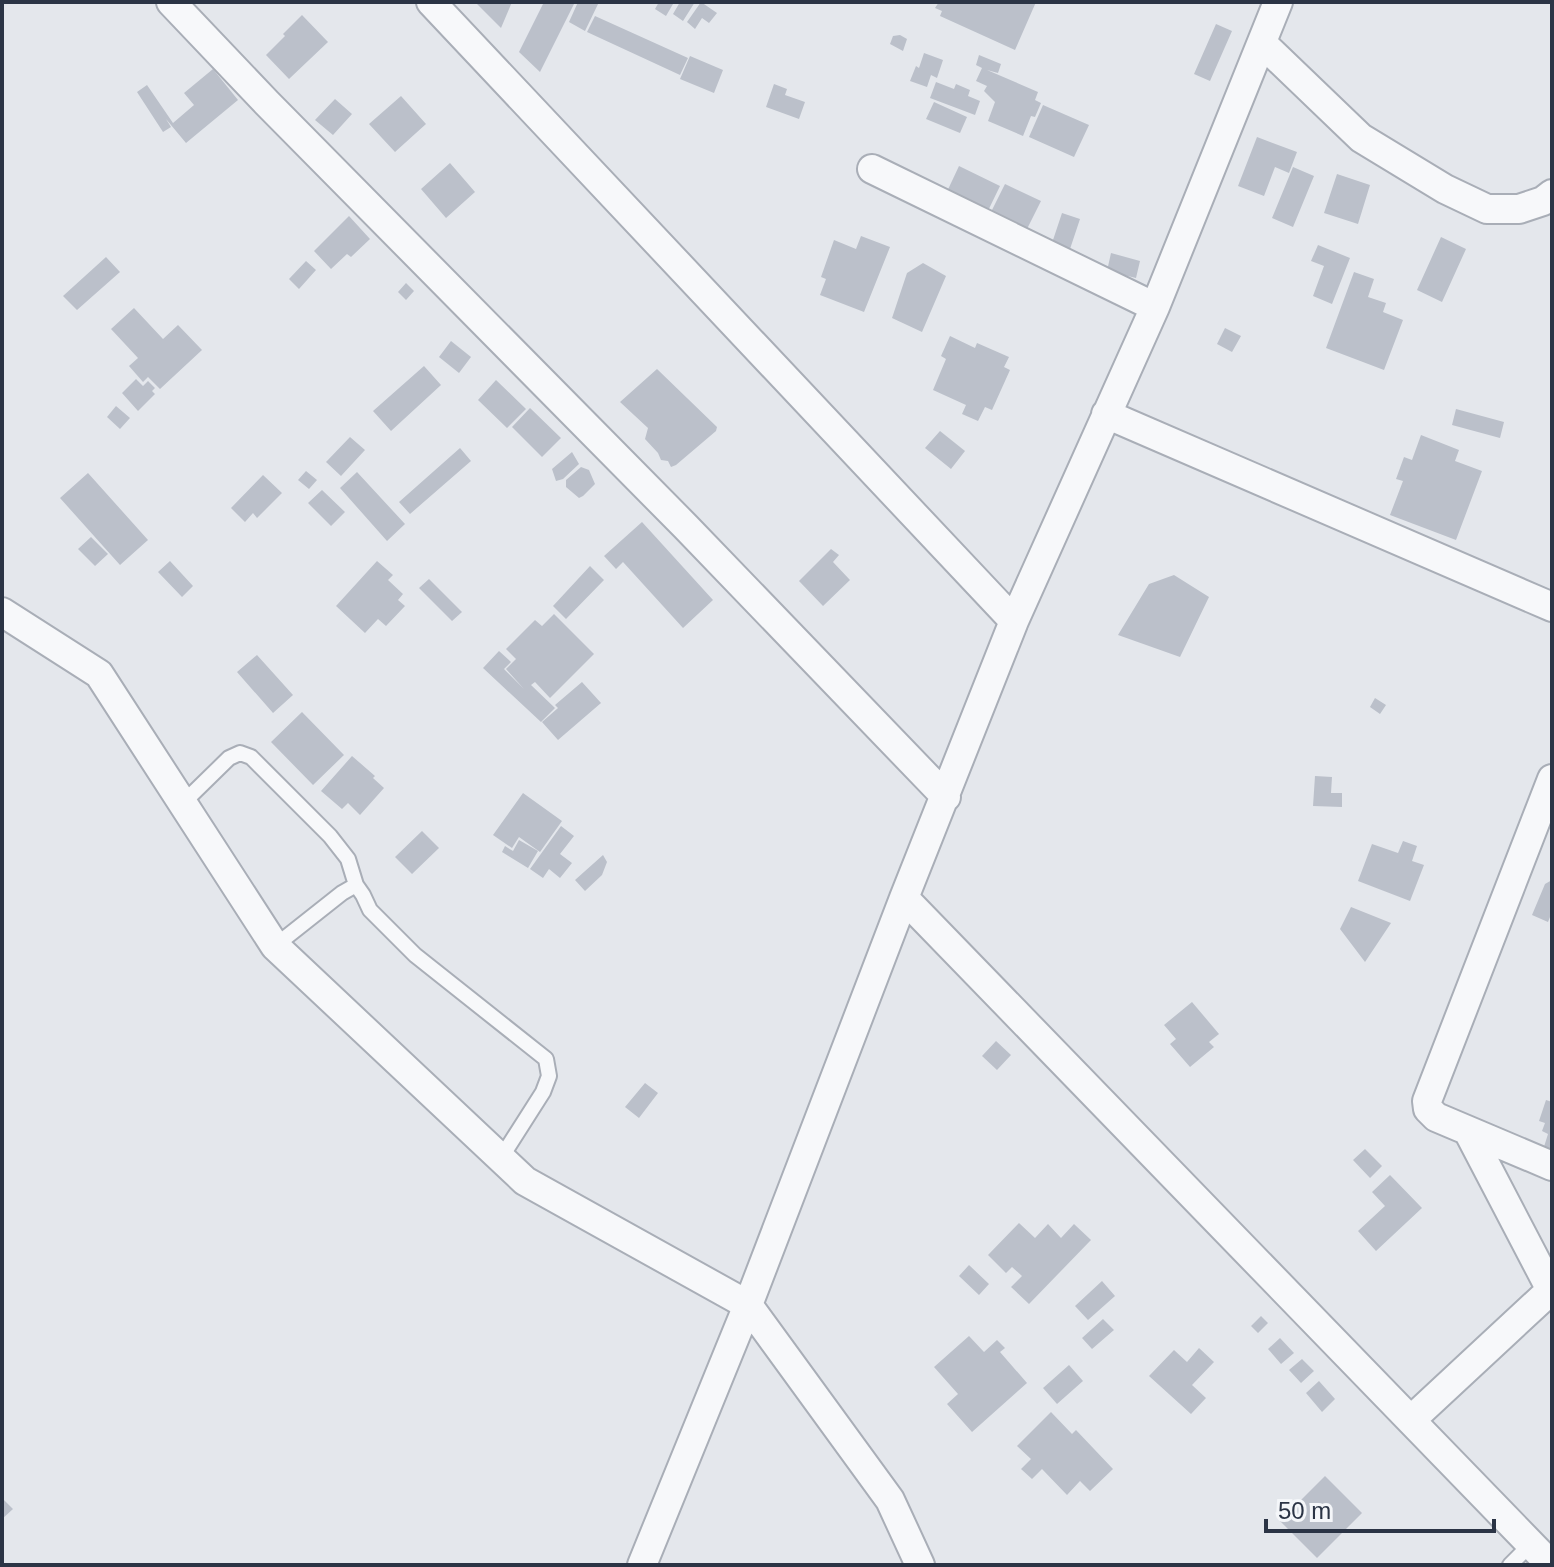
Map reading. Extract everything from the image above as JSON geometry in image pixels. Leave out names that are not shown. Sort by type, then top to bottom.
[{"type":"street","points":[[171,2],[946,797]]},
{"type":"street","points":[[431,2],[1014,621]]},
{"type":"street","points":[[642,1565],[748,1305],[1014,621],[1155,307],[1278,2]]},
{"type":"street","points":[[1262,43],[1361,138],[1445,189],[1487,209],[1519,209],[1543,201],[1552,194]]},
{"type":"street","points":[[872,169],[1155,307]]},
{"type":"street","points":[[1106,414],[1552,607]]},
{"type":"street","points":[[2,612],[99,674],[275,946],[525,1181],[748,1305],[890,1500],[920,1565]]},
{"type":"street","points":[[1552,779],[1427,1101],[1428,1109],[1436,1117],[1552,1166]]},
{"type":"street","points":[[904,898],[1551,1565]]},
{"type":"street","points":[[1411,1420],[1551,1290],[1468,1131]]},
{"type":"lane","points":[[183,803],[229,758],[240,753],[251,757],[330,836],[348,859],[356,885],[370,910],[415,955],[546,1059],[549,1076],[543,1092],[501,1158]]},
{"type":"lane","points":[[275,946],[356,885]]},
{"type":"lane","points":[[1510,1565],[1531,1544]]},
{"type":"building","points":[[475,2],[512,2],[501,28]]},
{"type":"building","points":[[544,2],[575,2],[540,72],[519,52]]},
{"type":"building","points":[[578,2],[599,2],[585,31],[569,22]]},
{"type":"building","points":[[659,2],[673,4],[666,16],[655,9]]},
{"type":"building","points":[[680,2],[695,2],[683,21],[673,14]]},
{"type":"building","points":[[701,2],[717,13],[709,23],[702,18],[695,29],[687,22]]},
{"type":"building","points":[[939,2],[1036,2],[1015,50],[940,16],[942,11],[935,8]]},
{"type":"building","points":[[302,15],[328,42],[289,79],[266,55]]},
{"type":"building","points":[[595,16],[688,58],[680,75],[587,32]]},
{"type":"building","points":[[1216,24],[1232,31],[1210,81],[1194,74]]},
{"type":"building","points":[[900,35],[907,39],[903,51],[890,44],[893,36]]},
{"type":"building","points":[[924,53],[943,60],[937,78],[931,75],[927,87],[910,81]]},
{"type":"building","points":[[979,55],[1001,64],[998,73],[987,70],[1038,92],[1035,100],[1041,103],[1035,117],[1031,116],[1023,136],[988,121],[995,102],[984,91],[987,86],[976,81],[982,68],[976,65]]},
{"type":"building","points":[[690,56],[723,70],[714,93],[680,79]]},
{"type":"building","points":[[213,69],[238,100],[186,143],[166,119],[171,127],[163,132],[137,92],[147,85],[173,123],[194,105],[184,93]]},
{"type":"building","points":[[936,82],[954,89],[956,84],[970,90],[968,96],[980,101],[975,115],[930,98]]},
{"type":"building","points":[[774,84],[787,89],[785,95],[805,102],[799,119],[766,107]]},
{"type":"building","points":[[401,96],[426,124],[395,152],[369,124]]},
{"type":"building","points":[[335,99],[352,114],[333,135],[315,120]]},
{"type":"building","points":[[934,102],[967,117],[960,133],[926,119]]},
{"type":"building","points":[[1043,105],[1089,125],[1074,157],[1029,137]]},
{"type":"building","points":[[1257,137],[1297,152],[1289,173],[1275,167],[1264,196],[1238,186]]},
{"type":"building","points":[[450,163],[475,192],[446,218],[421,189]]},
{"type":"building","points":[[959,166],[1000,186],[985,217],[944,198]]},
{"type":"building","points":[[1293,167],[1314,176],[1293,227],[1272,218]]},
{"type":"building","points":[[1337,174],[1370,185],[1358,224],[1324,213]]},
{"type":"building","points":[[1005,184],[1041,201],[1026,231],[990,214]]},
{"type":"building","points":[[1062,213],[1080,219],[1069,252],[1051,246]]},
{"type":"building","points":[[349,216],[370,239],[351,257],[347,254],[331,269],[314,251]]},
{"type":"building","points":[[861,236],[890,247],[864,312],[820,295],[826,279],[821,277],[834,240],[856,249]]},
{"type":"building","points":[[1441,237],[1466,249],[1442,302],[1417,290]]},
{"type":"building","points":[[1318,245],[1350,258],[1332,304],[1313,296],[1324,266],[1311,261]]},
{"type":"building","points":[[1111,253],[1140,261],[1136,278],[1107,271]]},
{"type":"building","points":[[106,257],[120,272],[77,310],[63,296]]},
{"type":"building","points":[[306,261],[316,270],[299,289],[289,279]]},
{"type":"building","points":[[923,263],[946,276],[922,332],[892,318],[907,273]]},
{"type":"building","points":[[1354,272],[1374,279],[1368,297],[1386,303],[1383,312],[1403,320],[1384,370],[1326,348]]},
{"type":"building","points":[[406,283],[414,291],[406,300],[398,292]]},
{"type":"building","points":[[134,308],[163,339],[178,325],[202,350],[160,389],[148,377],[143,382],[129,366],[138,358],[111,329]]},
{"type":"building","points":[[1225,328],[1241,336],[1232,352],[1217,344]]},
{"type":"building","points":[[950,336],[975,348],[977,343],[1009,357],[1004,367],[1010,370],[992,410],[985,407],[978,421],[962,414],[966,405],[933,390],[946,359],[941,356]]},
{"type":"building","points":[[451,341],[471,357],[459,373],[439,357]]},
{"type":"building","points":[[424,366],[441,385],[391,431],[373,411]]},
{"type":"building","points":[[657,369],[717,427],[671,467],[668,461],[661,460],[645,439],[648,428],[620,402]]},
{"type":"building","points":[[136,379],[143,386],[148,381],[155,388],[152,391],[155,394],[138,411],[122,393]]},
{"type":"building","points":[[496,380],[526,409],[507,428],[478,400]]},
{"type":"building","points":[[116,406],[130,418],[120,429],[107,417]]},
{"type":"building","points":[[530,408],[561,438],[542,457],[512,427]]},
{"type":"building","points":[[1456,409],[1504,422],[1500,438],[1452,425]]},
{"type":"building","points":[[940,431],[965,451],[951,469],[925,448]]},
{"type":"building","points":[[1421,435],[1459,450],[1455,461],[1482,471],[1456,540],[1390,515],[1403,481],[1396,479],[1404,457],[1412,460]]},
{"type":"building","points":[[350,437],[365,450],[341,476],[326,462]]},
{"type":"building","points":[[460,448],[471,461],[410,514],[399,502]]},
{"type":"building","points":[[572,452],[579,464],[563,479],[556,481],[552,469]]},
{"type":"building","points":[[581,467],[589,470],[595,484],[579,498],[566,487],[566,480]]},
{"type":"building","points":[[306,471],[317,480],[309,489],[298,480]]},
{"type":"building","points":[[357,472],[405,524],[387,541],[340,488]]},
{"type":"building","points":[[88,473],[148,540],[120,565],[60,498]]},
{"type":"building","points":[[263,475],[282,493],[257,518],[253,513],[245,522],[231,508]]},
{"type":"building","points":[[322,490],[345,512],[331,526],[308,503]]},
{"type":"building","points":[[642,522],[713,600],[683,628],[623,562],[616,569],[604,556]]},
{"type":"building","points":[[91,537],[108,554],[95,566],[78,549]]},
{"type":"building","points":[[831,549],[839,555],[833,562],[850,580],[823,606],[799,581]]},
{"type":"building","points":[[170,561],[193,586],[182,597],[158,572]]},
{"type":"building","points":[[377,561],[393,575],[388,580],[403,594],[398,600],[405,606],[386,626],[378,619],[365,633],[336,606]]},
{"type":"building","points":[[590,566],[604,580],[566,619],[553,606]]},
{"type":"building","points":[[1174,575],[1209,597],[1180,657],[1118,635],[1149,584]]},
{"type":"building","points":[[429,579],[462,612],[452,621],[419,588]]},
{"type":"building","points":[[554,614],[594,654],[550,698],[535,682],[531,685],[555,708],[541,722],[483,668],[499,651],[511,662],[504,669],[524,689],[506,669],[516,659],[506,649],[535,620],[542,626]]},
{"type":"building","points":[[257,655],[293,695],[273,713],[237,672]]},
{"type":"building","points":[[582,682],[601,703],[558,740],[542,722],[558,708],[555,705]]},
{"type":"building","points":[[1375,698],[1386,705],[1380,714],[1370,707]]},
{"type":"building","points":[[302,712],[344,755],[313,785],[271,742]]},
{"type":"building","points":[[352,756],[384,788],[360,815],[348,803],[342,809],[321,791]]},
{"type":"building","points":[[1315,776],[1332,777],[1331,793],[1342,793],[1342,807],[1313,806]]},
{"type":"building","points":[[523,793],[562,821],[540,852],[519,837],[512,848],[493,835]]},
{"type":"building","points":[[561,826],[574,836],[560,854],[572,863],[560,878],[549,869],[543,878],[530,869]]},
{"type":"building","points":[[422,831],[439,848],[412,874],[395,857]]},
{"type":"building","points":[[519,840],[538,851],[528,868],[502,852],[505,846],[513,851]]},
{"type":"building","points":[[1403,841],[1417,846],[1412,861],[1424,865],[1410,901],[1358,881],[1372,844],[1398,853]]},
{"type":"building","points":[[603,855],[607,862],[602,875],[585,891],[575,880]]},
{"type":"building","points":[[1552,880],[1552,912],[1548,922],[1532,915],[1545,884]]},
{"type":"building","points":[[1351,907],[1391,923],[1365,962],[1340,929]]},
{"type":"building","points":[[1192,1002],[1219,1034],[1209,1042],[1214,1047],[1190,1067],[1170,1044],[1176,1039],[1164,1025]]},
{"type":"building","points":[[996,1041],[1011,1055],[997,1070],[982,1056]]},
{"type":"building","points":[[645,1083],[658,1093],[639,1118],[625,1107]]},
{"type":"building","points":[[1546,1100],[1552,1102],[1552,1154],[1543,1150],[1548,1134],[1542,1131],[1545,1123],[1539,1121]]},
{"type":"building","points":[[1365,1149],[1382,1166],[1370,1178],[1353,1160]]},
{"type":"building","points":[[1390,1175],[1422,1208],[1376,1251],[1358,1231],[1385,1206],[1372,1192]]},
{"type":"building","points":[[1019,1223],[1035,1238],[1048,1224],[1061,1238],[1074,1224],[1091,1240],[1029,1304],[1011,1287],[1022,1276],[1012,1267],[1006,1273],[988,1255]]},
{"type":"building","points":[[969,1265],[989,1284],[979,1295],[959,1276]]},
{"type":"building","points":[[1102,1281],[1115,1296],[1088,1320],[1075,1306]]},
{"type":"building","points":[[1261,1316],[1268,1323],[1258,1333],[1251,1326]]},
{"type":"building","points":[[1103,1319],[1114,1330],[1092,1349],[1082,1338]]},
{"type":"building","points":[[969,1336],[984,1352],[997,1340],[1005,1348],[1000,1352],[1027,1383],[972,1432],[947,1404],[958,1394],[934,1367]]},
{"type":"building","points":[[1280,1338],[1294,1353],[1281,1364],[1268,1349]]},
{"type":"building","points":[[1199,1348],[1214,1362],[1192,1385],[1206,1398],[1191,1414],[1149,1376],[1174,1350],[1187,1362]]},
{"type":"building","points":[[1302,1359],[1314,1371],[1301,1383],[1289,1370]]},
{"type":"building","points":[[1069,1365],[1083,1381],[1057,1404],[1043,1388]]},
{"type":"building","points":[[1319,1381],[1335,1399],[1322,1412],[1306,1393]]},
{"type":"building","points":[[1051,1412],[1072,1434],[1076,1430],[1113,1469],[1090,1491],[1080,1481],[1067,1495],[1042,1469],[1032,1479],[1021,1469],[1031,1459],[1017,1446]]},
{"type":"building","points":[[1325,1476],[1362,1513],[1317,1558],[1280,1521]]},
{"type":"building","points":[[2,1498],[13,1509],[2,1519]]}]
